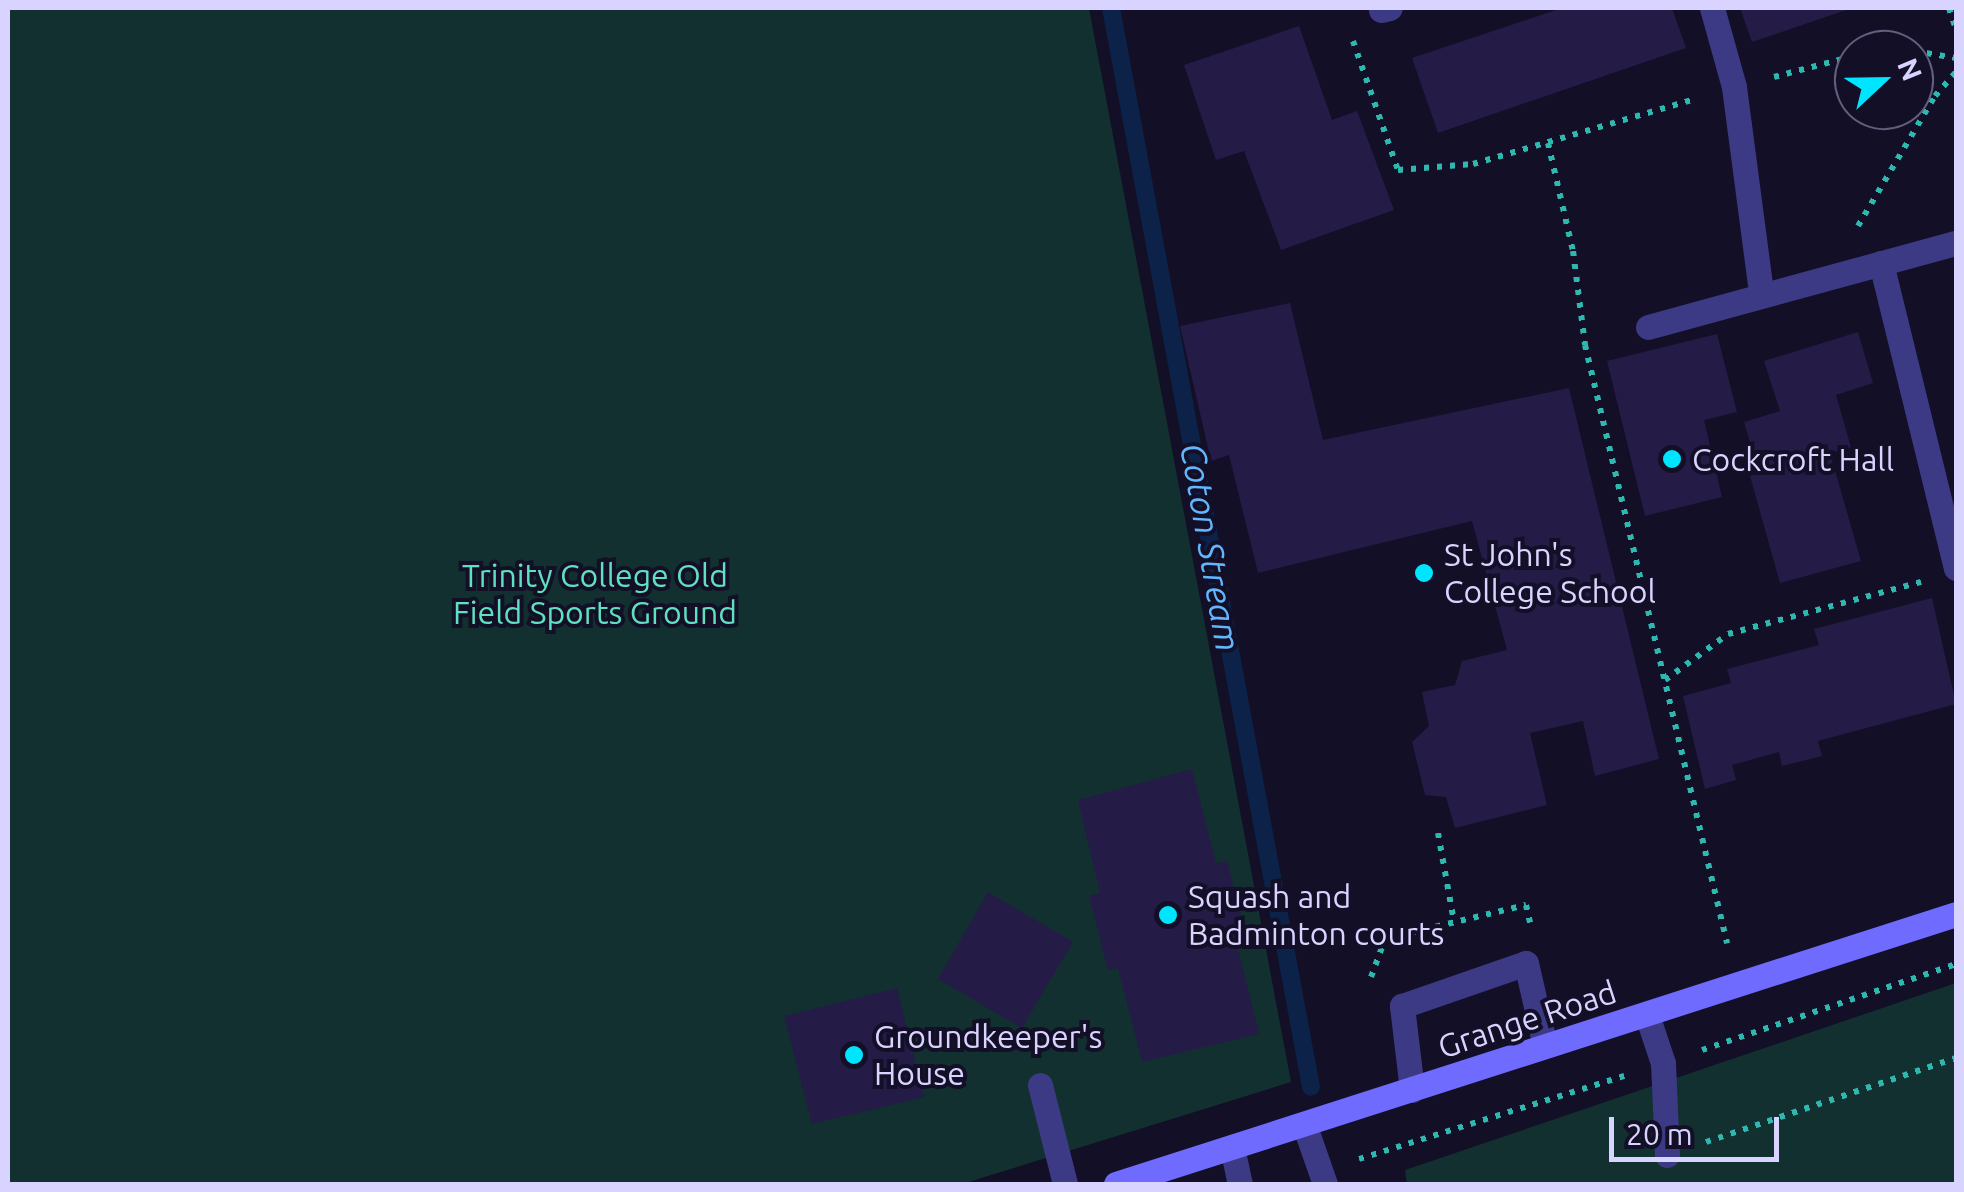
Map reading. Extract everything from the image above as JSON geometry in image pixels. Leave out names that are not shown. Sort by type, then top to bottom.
[{"type":"street","points":[[1712,8],[1734,87],[1761,293]]},
{"type":"street","points":[[1648,327],[1830,273],[1956,243]]},
{"type":"street","points":[[1881,262],[1947,573]]},
{"type":"street","name":"Grange Road","points":[[1116,1184],[1956,914]]},
{"type":"street","points":[[1412,1090],[1402,1006],[1526,963],[1545,1046]]},
{"type":"street","points":[[1647,1015],[1663,1064],[1667,1156]]},
{"type":"street","points":[[1040,1085],[1065,1184]]},
{"type":"street","points":[[1304,1124],[1325,1184]]},
{"type":"street","points":[[1232,1148],[1240,1184]]},
{"type":"path","points":[[1949,8],[1956,29]]},
{"type":"path","points":[[1385,9],[1350,33],[1398,170],[1473,164],[1834,61]]},
{"type":"path","points":[[1830,273],[1935,96],[1956,72]]},
{"type":"path","points":[[1548,143],[1573,251],[1585,345],[1736,984]]},
{"type":"path","points":[[1664,680],[1728,634],[1947,573]]},
{"type":"path","points":[[1438,833],[1454,922]]},
{"type":"path","points":[[1667,1156],[1956,1058]]},
{"type":"green space","name":"Trinity College Old Field Sports Ground","points":[[8,8],[1089,8],[1291,1082],[962,1184],[8,1184]]},
{"type":"green space","points":[[1956,983],[1956,1184],[1407,1184],[1405,1170]]},
{"type":"building","points":[[1562,8],[1672,8],[1686,48],[1438,133],[1412,58]]},
{"type":"building","points":[[1740,8],[1852,8],[1752,42]]},
{"type":"building","points":[[1299,26],[1332,120],[1357,111],[1394,210],[1281,250],[1244,151],[1216,160],[1184,65]]},
{"type":"building","points":[[1290,303],[1323,440],[1569,388],[1659,759],[1595,776],[1583,721],[1530,733],[1547,805],[1455,828],[1446,797],[1425,795],[1412,742],[1429,726],[1422,692],[1455,685],[1462,661],[1507,650],[1472,521],[1258,573],[1229,455],[1211,461],[1180,326]]},
{"type":"building","points":[[1858,332],[1873,383],[1836,395],[1851,447],[1830,453],[1861,561],[1780,583],[1750,476],[1759,473],[1744,422],[1780,411],[1764,361]]},
{"type":"building","name":"Cockcroft Hall","points":[[1717,334],[1737,412],[1704,420],[1722,497],[1645,516],[1607,361]]},
{"type":"building","points":[[1932,598],[1956,704],[1818,741],[1822,756],[1782,766],[1779,752],[1732,765],[1736,780],[1705,789],[1683,696],[1731,683],[1727,669],[1819,645],[1814,629]]},
{"type":"building","name":"Squash and Badminton courts","points":[[1192,769],[1216,863],[1227,861],[1246,935],[1235,937],[1259,1034],[1142,1062],[1118,968],[1108,970],[1089,896],[1100,893],[1078,800]]},
{"type":"building","points":[[988,892],[1073,942],[1022,1028],[938,979]]},
{"type":"building","name":"Groundkeeper's House","points":[[897,988],[924,1097],[812,1124],[784,1016]]},
{"type":"waterway","name":"Coton Stream","points":[[1111,8],[1311,1087]]},
{"type":"place","name":"Cockcroft Hall","points":[[1672,459]]},
{"type":"place","name":"St John's College School","points":[[1424,573]]},
{"type":"place","name":"Squash and Badminton courts","points":[[1168,915]]},
{"type":"place","name":"Groundkeeper's House","points":[[854,1055]]}]
